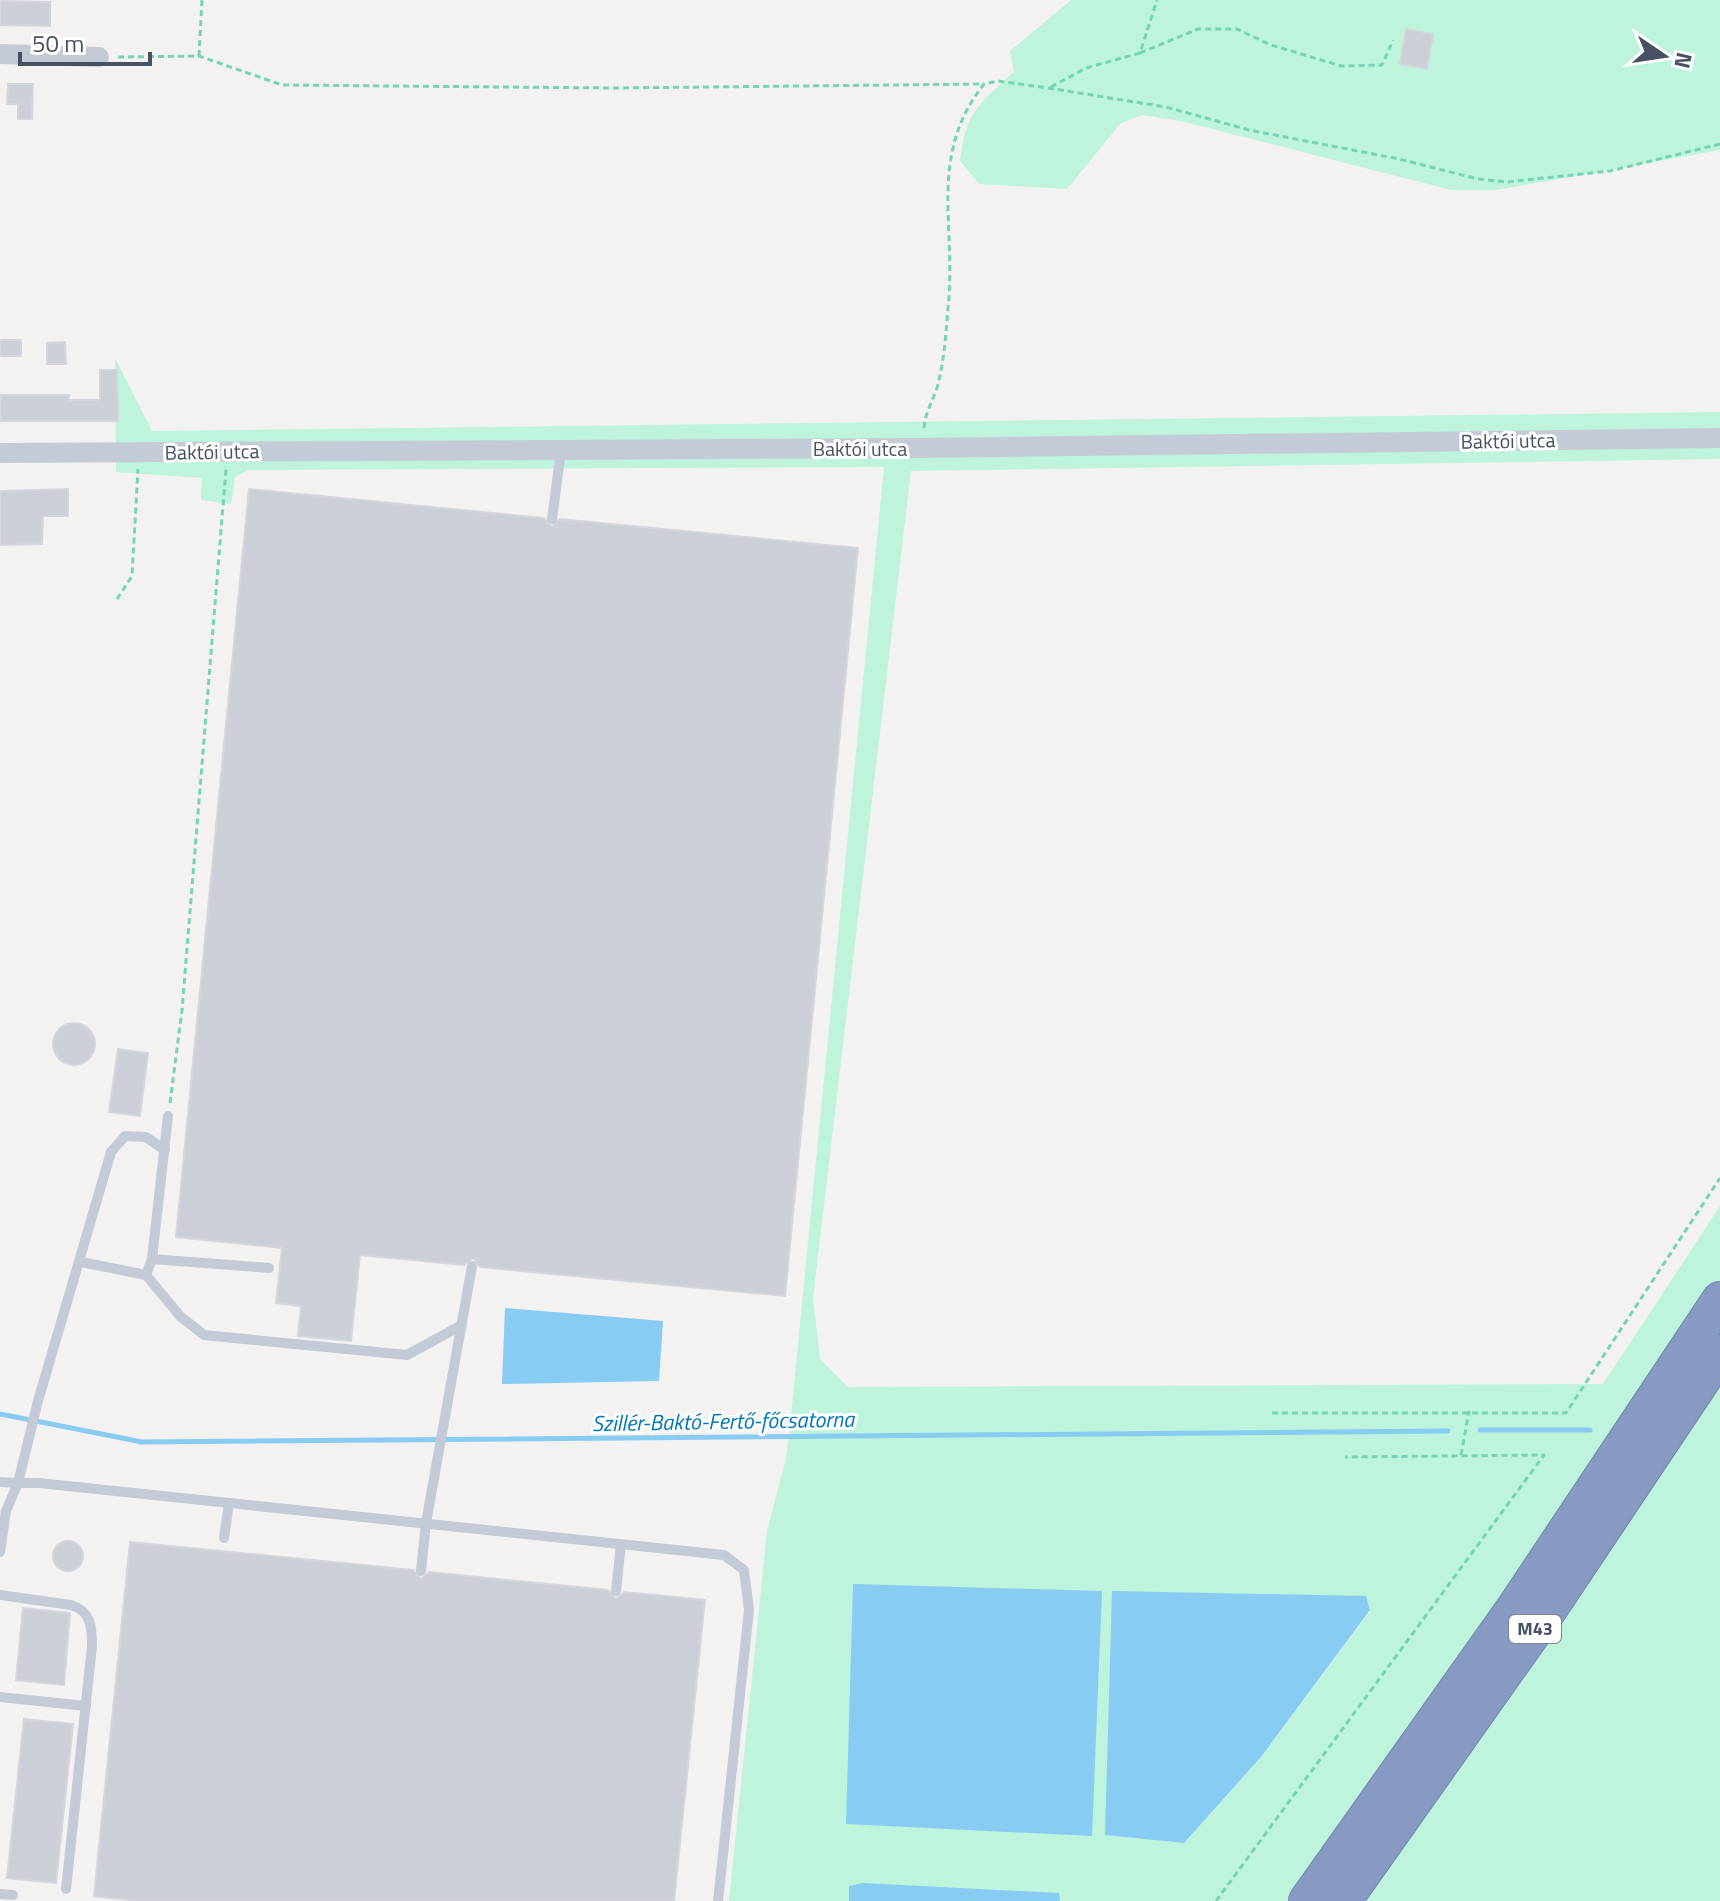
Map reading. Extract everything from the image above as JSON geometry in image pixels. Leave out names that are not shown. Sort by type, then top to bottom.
[{"type":"highway","name":"M43","points":[[1307,1901],[1514,1609],[1720,1300]]},
{"type":"highway","name":"M43","points":[[1343,1901],[1541,1621],[1720,1353]]},
{"type":"street","points":[[0,54],[99,57]]},
{"type":"street","name":"Baktói utca","points":[[0,453],[921,448],[1720,438]]},
{"type":"lane","points":[[552,519],[561,451]]},
{"type":"lane","points":[[146,1275],[152,1259],[168,1116]]},
{"type":"lane","points":[[0,1552],[6,1511],[18,1483],[38,1401],[111,1152],[125,1136],[146,1137],[165,1150]]},
{"type":"lane","points":[[152,1259],[269,1268]]},
{"type":"lane","points":[[81,1262],[146,1275],[180,1316],[204,1335],[407,1355],[462,1325]]},
{"type":"lane","points":[[421,1571],[426,1523],[472,1266]]},
{"type":"lane","points":[[0,1482],[51,1483],[724,1555],[739,1564],[747,1580],[749,1610],[718,1901]]},
{"type":"lane","points":[[224,1538],[229,1503]]},
{"type":"lane","points":[[616,1591],[621,1544]]},
{"type":"lane","points":[[0,1595],[71,1605],[91,1621],[92,1646],[66,1889]]},
{"type":"lane","points":[[0,1697],[86,1706]]},
{"type":"lane","points":[[0,1894],[13,1895]]},
{"type":"path","points":[[199,56],[202,0]]},
{"type":"path","points":[[1140,53],[1157,0]]},
{"type":"path","points":[[1048,88],[1086,68],[1140,53],[1198,29],[1237,29],[1271,45],[1341,66],[1382,65],[1393,40]]},
{"type":"path","points":[[99,57],[199,56],[282,85],[614,88],[984,84],[998,81],[1166,107],[1249,130],[1399,159],[1478,179],[1507,182],[1610,171],[1720,144]]},
{"type":"path","points":[[921,448],[925,418],[942,360],[949,304],[947,185],[951,146],[959,121],[984,84]]},
{"type":"path","points":[[117,599],[132,576],[139,453]]},
{"type":"path","points":[[168,1116],[182,1010],[227,453]]},
{"type":"path","points":[[1272,1413],[1566,1413],[1720,1178]]},
{"type":"path","points":[[1461,1456],[1469,1411]]},
{"type":"path","points":[[1216,1901],[1544,1455],[1345,1457]]},
{"type":"green space","points":[[1071,0],[1720,0],[1720,150],[1497,190],[1451,190],[1181,121],[1142,115],[1121,123],[1067,189],[979,184],[960,161],[970,120],[983,101],[1014,72],[1010,51]]},
{"type":"green space","points":[[115,358],[152,431],[1720,412],[1720,459],[911,471],[813,1298],[820,1359],[848,1387],[1603,1384],[1720,1206],[1720,1901],[729,1901],[767,1531],[786,1459],[790,1426],[884,467],[248,470],[235,477],[231,504],[201,500],[202,478],[116,472]],"holes":[[[1366,1596],[1370,1611],[1261,1757],[1184,1843],[1105,1835]]]},
{"type":"water","points":[[505,1308],[663,1321],[659,1381],[502,1384]]},
{"type":"water","points":[[853,1584],[1102,1591],[1092,1836],[846,1824]]},
{"type":"water","points":[[1112,1591],[1366,1596],[1370,1610],[1261,1757],[1184,1843],[1105,1835]]},
{"type":"water","points":[[863,1883],[1059,1893],[1060,1901],[849,1901],[849,1886]]},
{"type":"building","points":[[0,1],[50,2],[50,26],[0,25]]},
{"type":"building","points":[[1406,29],[1433,34],[1427,69],[1400,64]]},
{"type":"building","points":[[8,84],[33,84],[32,119],[18,119],[18,104],[7,104]]},
{"type":"building","points":[[0,340],[21,340],[21,356],[0,356]]},
{"type":"building","points":[[65,342],[66,364],[47,364],[47,343]]},
{"type":"building","points":[[100,370],[117,370],[118,421],[0,421],[0,395],[69,395],[69,400],[100,400]]},
{"type":"building","points":[[68,489],[68,516],[43,516],[42,544],[0,545],[0,491]]},
{"type":"building","points":[[249,489],[544,518],[552,527],[560,519],[858,548],[785,1296],[480,1267],[473,1258],[464,1265],[360,1255],[351,1341],[298,1336],[301,1306],[276,1303],[282,1248],[176,1237]]},
{"type":"building","points":[[74,1023],[89,1029],[95,1044],[89,1059],[74,1065],[59,1059],[53,1044],[59,1029]]},
{"type":"building","points":[[118,1049],[148,1053],[140,1116],[109,1112]]},
{"type":"building","points":[[68,1541],[79,1545],[83,1556],[79,1567],[68,1571],[57,1567],[53,1556],[57,1545]]},
{"type":"building","points":[[130,1542],[413,1570],[421,1579],[429,1572],[608,1590],[616,1599],[624,1592],[705,1600],[674,1901],[138,1901],[94,1896]]},
{"type":"building","points":[[23,1608],[70,1613],[64,1685],[16,1680]]},
{"type":"building","points":[[24,1719],[73,1724],[56,1883],[7,1878]]},
{"type":"waterway","name":"Szillér-Baktó-Fertő-főcsatorna","points":[[0,1414],[142,1442],[1448,1431]]},
{"type":"waterway","name":"Szillér-Baktó-Fertő-főcsatorna","points":[[1480,1430],[1590,1430]]}]
